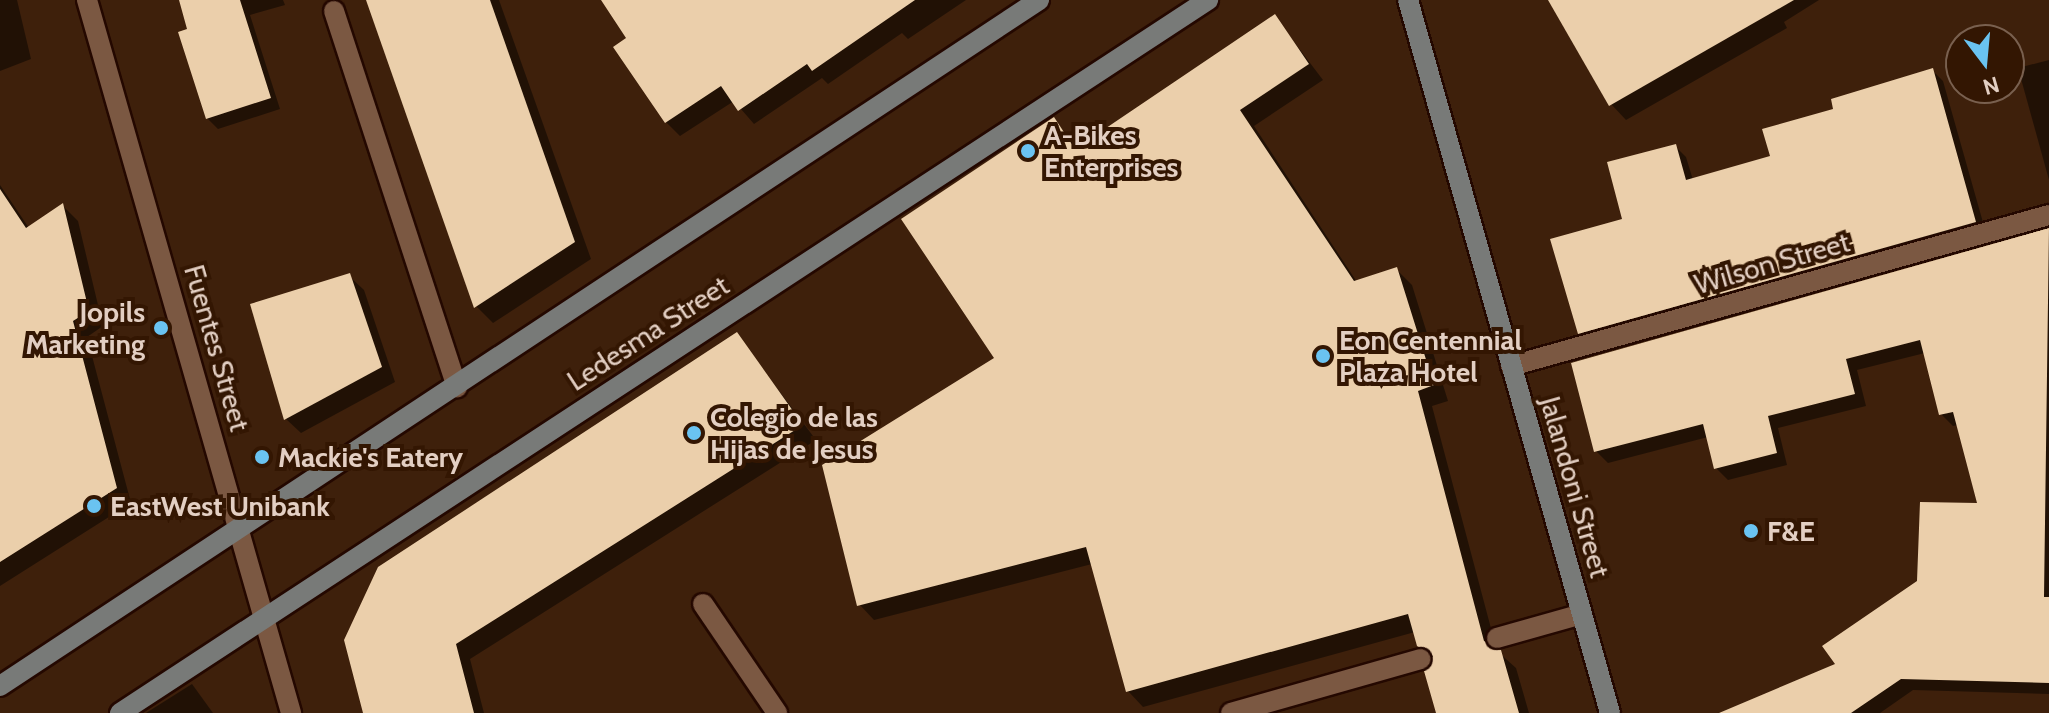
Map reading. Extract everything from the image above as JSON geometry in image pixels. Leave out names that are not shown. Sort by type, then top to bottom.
[{"type":"main road","points":[[0,686],[1039,0]]},
{"type":"main road","name":"Ledesma Street","points":[[120,713],[1208,0]]},
{"type":"main road","name":"Jalandoni Street","points":[[1408,0],[1610,713]]},
{"type":"street","name":"Fuentes Street","points":[[87,0],[291,713]]},
{"type":"street","points":[[334,11],[457,387]]},
{"type":"street","name":"Wilson Street","points":[[1511,366],[2049,215]]},
{"type":"street","points":[[703,604],[777,713]]},
{"type":"street","points":[[1497,638],[1582,614]]},
{"type":"street","points":[[1231,713],[1420,659]]},
{"type":"building","points":[[179,0],[240,0],[271,98],[206,119],[178,32],[187,29]]},
{"type":"building","points":[[366,0],[490,0],[575,242],[474,308]]},
{"type":"building","points":[[601,0],[915,0],[812,71],[807,64],[738,111],[721,86],[665,123],[613,47],[626,38]]},
{"type":"building","points":[[1548,0],[1794,0],[1609,106]]},
{"type":"building","points":[[1275,14],[1309,64],[1240,110],[1354,281],[1397,267],[1434,385],[1418,391],[1484,641],[1501,650],[1519,713],[1436,713],[1424,671],[1433,656],[1417,646],[1408,614],[1126,692],[1086,547],[857,606],[822,465],[994,358],[901,219],[1054,117],[1075,149]]},
{"type":"building","points":[[1933,68],[1976,222],[1578,334],[1550,239],[1622,219],[1607,162],[1676,144],[1686,180],[1770,156],[1762,129],[1833,109],[1831,99]]},
{"type":"building","points":[[0,189],[26,228],[63,203],[89,311],[73,321],[117,488],[0,562]]},
{"type":"building","points":[[2049,228],[2044,597],[2049,597],[2049,683],[1901,679],[1851,713],[1719,713],[1835,664],[1822,646],[1917,581],[1920,502],[1977,503],[1953,412],[1939,415],[1920,340],[1846,359],[1855,394],[1768,416],[1777,453],[1714,469],[1703,424],[1594,452],[1571,363]]},
{"type":"building","points":[[350,273],[382,367],[284,420],[250,304]]},
{"type":"building","points":[[737,332],[803,425],[456,644],[474,713],[363,713],[344,640],[378,567]]},
{"type":"place","name":"A-Bikes Enterprises","points":[[1028,151]]},
{"type":"place","name":"Jopils Marketing","points":[[161,328]]},
{"type":"place","name":"Eon Centennial Plaza Hotel","points":[[1323,356]]},
{"type":"place","name":"Colegio de las Hijas de Jesus","points":[[694,433]]},
{"type":"place","name":"Mackie's Eatery","points":[[262,457]]},
{"type":"place","name":"EastWest Unibank","points":[[94,506]]},
{"type":"place","name":"F&E","points":[[1751,531]]}]
